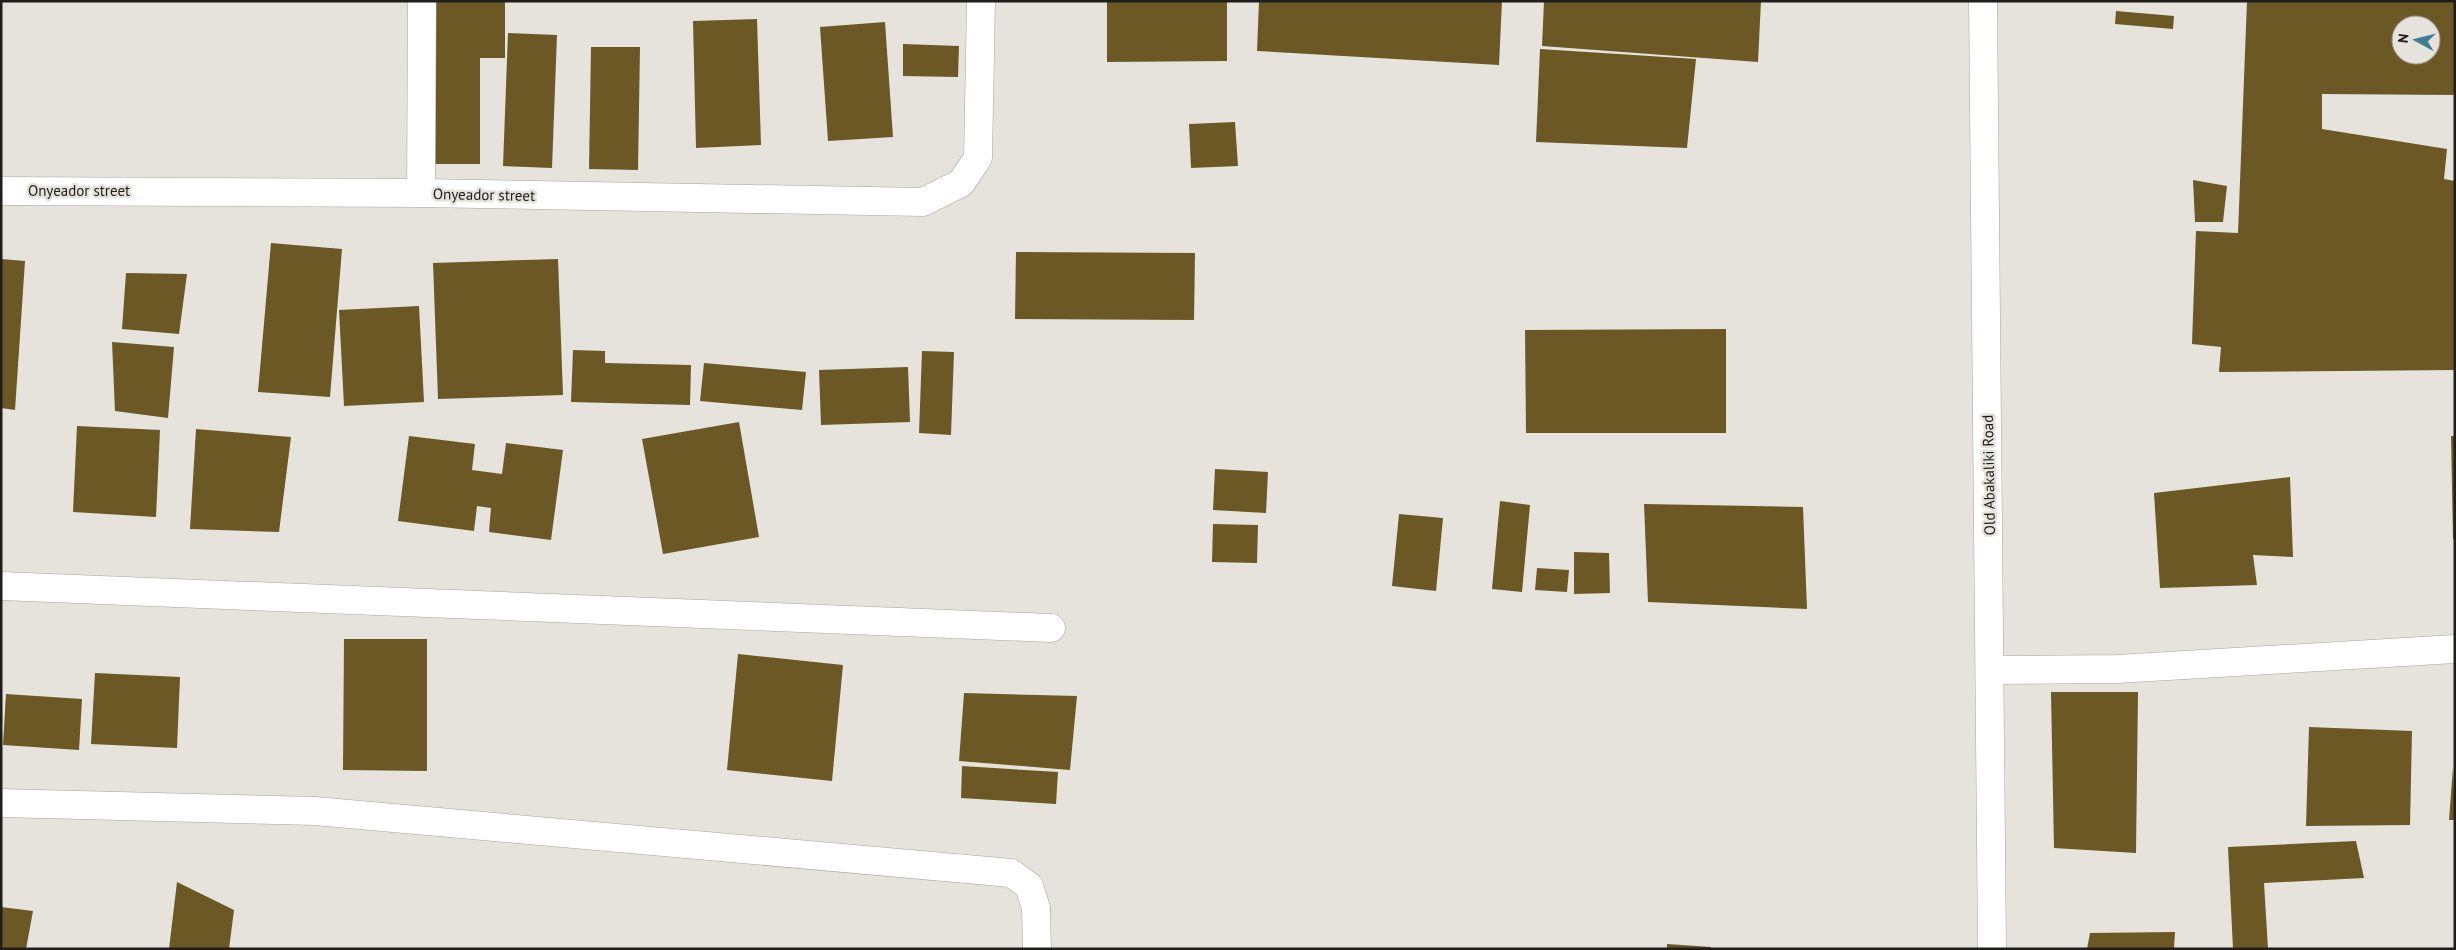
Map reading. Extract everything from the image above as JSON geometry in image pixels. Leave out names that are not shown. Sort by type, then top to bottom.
[{"type":"street","points":[[420,193],[422,1]]},
{"type":"street","name":"Onyeador street","points":[[1,190],[420,193],[923,202],[961,182],[978,158],[981,1]]},
{"type":"street","name":"Old Abakaliki Road","points":[[1983,1],[1991,670],[1992,949]]},
{"type":"street","points":[[1,586],[1051,628]]},
{"type":"street","points":[[1991,670],[2117,669],[2455,649]]},
{"type":"street","points":[[1,803],[315,811],[1011,873],[1029,886],[1036,908],[1037,949]]},
{"type":"building","points":[[431,1],[505,1],[505,58],[480,58],[480,164],[431,164]]},
{"type":"building","points":[[1227,1],[1227,61],[1107,62],[1107,2]]},
{"type":"building","points":[[1259,1],[1502,1],[1499,65],[1257,51]]},
{"type":"building","points":[[1544,1],[1761,1],[1758,62],[1542,46]]},
{"type":"building","points":[[2247,1],[2455,1],[2455,95],[2322,94],[2322,129],[2447,149],[2444,179],[2455,181],[2455,370],[2219,372],[2221,347],[2192,344],[2196,231],[2238,233]]},
{"type":"building","points":[[2116,11],[2174,16],[2173,29],[2115,24]]},
{"type":"building","points":[[757,19],[761,145],[696,148],[693,21]]},
{"type":"building","points":[[885,22],[893,137],[828,141],[820,27]]},
{"type":"building","points":[[508,33],[557,35],[552,168],[503,166]]},
{"type":"building","points":[[903,44],[959,46],[958,77],[903,76]]},
{"type":"building","points":[[591,47],[640,47],[638,170],[589,169]]},
{"type":"building","points":[[1540,49],[1696,59],[1687,148],[1536,142]]},
{"type":"building","points":[[1235,122],[1238,166],[1191,168],[1189,124]]},
{"type":"building","points":[[2193,180],[2227,186],[2223,222],[2195,222]]},
{"type":"building","points":[[271,243],[342,249],[330,397],[258,392]]},
{"type":"building","points":[[1016,252],[1195,253],[1194,320],[1015,319]]},
{"type":"building","points":[[1,259],[25,261],[15,410],[1,408]]},
{"type":"building","points":[[558,259],[563,395],[438,399],[433,263]]},
{"type":"building","points":[[126,273],[187,274],[179,334],[122,329]]},
{"type":"building","points":[[419,306],[424,402],[344,406],[339,310]]},
{"type":"building","points":[[1726,329],[1726,433],[1526,433],[1525,330]]},
{"type":"building","points":[[112,342],[174,347],[168,418],[115,411]]},
{"type":"building","points":[[573,350],[605,351],[605,363],[691,365],[690,405],[571,402]]},
{"type":"building","points":[[922,351],[954,352],[951,435],[919,433]]},
{"type":"building","points":[[704,363],[806,372],[802,410],[700,401]]},
{"type":"building","points":[[908,367],[910,422],[821,425],[819,370]]},
{"type":"building","points":[[739,422],[759,537],[663,554],[642,439]]},
{"type":"building","points":[[77,426],[160,430],[156,517],[73,512]]},
{"type":"building","points":[[196,429],[291,437],[279,532],[190,529]]},
{"type":"building","points":[[409,436],[475,444],[472,470],[502,474],[506,443],[563,450],[551,540],[489,532],[491,508],[477,506],[474,531],[398,521]]},
{"type":"building","points":[[2451,436],[2455,436],[2455,539],[2453,539]]},
{"type":"building","points":[[1215,469],[1268,472],[1266,513],[1213,510]]},
{"type":"building","points":[[2290,477],[2293,557],[2253,555],[2257,585],[2160,588],[2154,493]]},
{"type":"building","points":[[1500,501],[1530,505],[1522,592],[1492,589]]},
{"type":"building","points":[[1644,504],[1803,507],[1807,609],[1648,602]]},
{"type":"building","points":[[1399,514],[1443,518],[1436,591],[1392,586]]},
{"type":"building","points":[[1213,524],[1258,525],[1257,563],[1212,562]]},
{"type":"building","points":[[1574,552],[1609,553],[1610,593],[1574,594]]},
{"type":"building","points":[[1537,568],[1569,570],[1567,592],[1535,590]]},
{"type":"building","points":[[344,639],[427,639],[427,771],[343,770]]},
{"type":"building","points":[[738,654],[843,665],[832,781],[727,770]]},
{"type":"building","points":[[95,673],[180,677],[177,748],[91,744]]},
{"type":"building","points":[[2051,692],[2138,692],[2136,853],[2054,848]]},
{"type":"building","points":[[964,693],[1077,696],[1070,770],[959,761]]},
{"type":"building","points":[[6,694],[82,699],[79,750],[3,745]]},
{"type":"building","points":[[2309,727],[2412,731],[2410,825],[2306,826]]},
{"type":"building","points":[[962,766],[1058,772],[1056,804],[961,798]]},
{"type":"building","points":[[2453,767],[2455,820],[2449,820]]},
{"type":"building","points":[[2356,841],[2364,878],[2264,883],[2268,949],[2233,949],[2228,847]]},
{"type":"building","points":[[177,882],[234,910],[229,949],[169,949]]},
{"type":"building","points":[[1,907],[33,911],[26,949],[1,949]]},
{"type":"building","points":[[2175,932],[2174,949],[2087,949],[2090,933]]},
{"type":"building","points":[[1667,944],[1711,947],[1711,949],[1667,949]]}]
